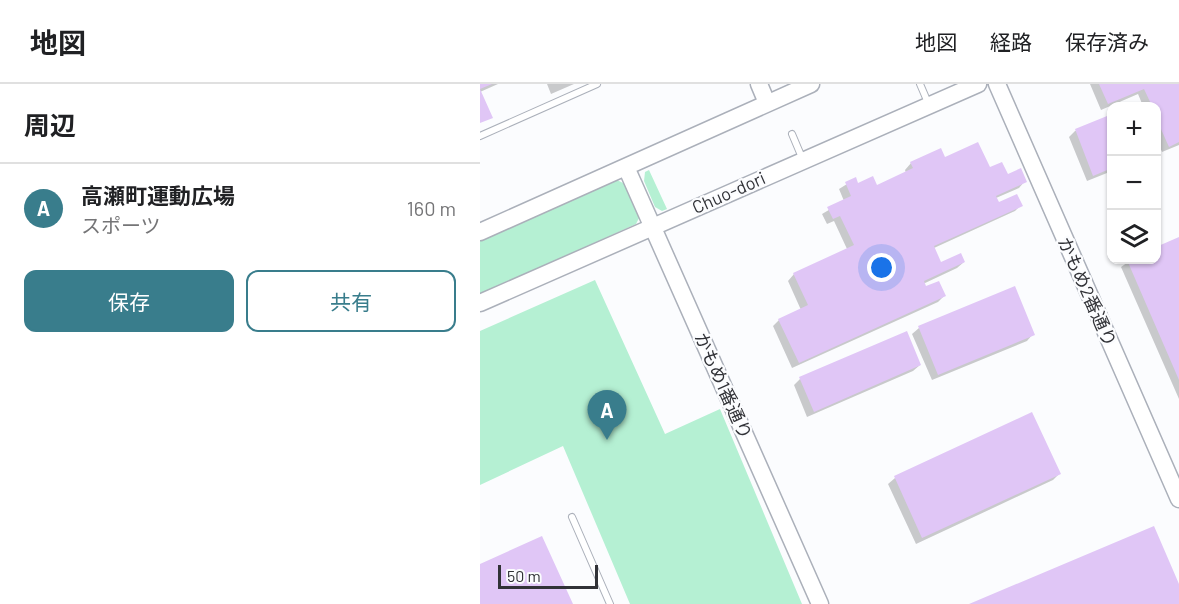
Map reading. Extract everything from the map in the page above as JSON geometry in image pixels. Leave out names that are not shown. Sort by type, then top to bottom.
[{"type":"street","points":[[759,84],[767,103]]},
{"type":"street","points":[[480,232],[811,84]]},
{"type":"street","name":"Chuo-dori","points":[[480,303],[978,84]]},
{"type":"street","name":"かもめ2番通り","points":[[997,84],[1179,499]]},
{"type":"street","name":"かもめ1番通り","points":[[626,167],[820,604]]},
{"type":"lane","points":[[480,136],[597,84]]},
{"type":"lane","points":[[920,84],[929,105]]},
{"type":"lane","points":[[792,134],[804,160]]},
{"type":"lane","points":[[572,518],[609,604]]},
{"type":"green space","points":[[649,170],[667,209],[662,211],[655,207],[644,181],[645,172]]},
{"type":"green space","points":[[617,180],[625,184],[640,216],[636,224],[480,295],[480,240]]},
{"type":"green space","points":[[595,280],[665,434],[720,409],[802,604],[630,604],[563,446],[480,485],[480,331]]},
{"type":"building","points":[[480,84],[492,84],[480,89]]},
{"type":"building","points":[[1099,84],[1179,84],[1179,142],[1169,147],[1161,129],[1161,102],[1150,102],[1144,89],[1113,102],[1107,102]]},
{"type":"building","points":[[480,89],[493,118],[480,123]]},
{"type":"building","points":[[1107,116],[1107,170],[1093,176],[1075,129]]},
{"type":"building","points":[[978,142],[990,167],[1002,162],[1008,174],[1021,168],[1027,182],[996,196],[999,202],[1017,194],[1023,206],[934,246],[941,262],[961,253],[965,262],[924,281],[926,286],[939,281],[946,296],[799,363],[778,319],[808,305],[793,273],[854,245],[840,216],[833,219],[827,207],[851,196],[845,182],[856,177],[858,183],[873,176],[877,185],[913,168],[910,162],[941,148],[945,157]]},
{"type":"building","points":[[1179,237],[1179,380],[1129,264],[1161,264],[1161,245]]},
{"type":"building","points":[[1015,286],[1035,335],[938,375],[918,326]]},
{"type":"building","points":[[907,331],[921,365],[814,412],[799,377]]},
{"type":"building","points":[[1032,412],[1061,474],[922,538],[894,476]]},
{"type":"building","points":[[1154,526],[1179,584],[1179,604],[969,604]]},
{"type":"building","points":[[542,536],[573,604],[480,604],[480,564]]},
{"type":"place","name":"高瀬町運動広場","points":[[607,440]]}]
